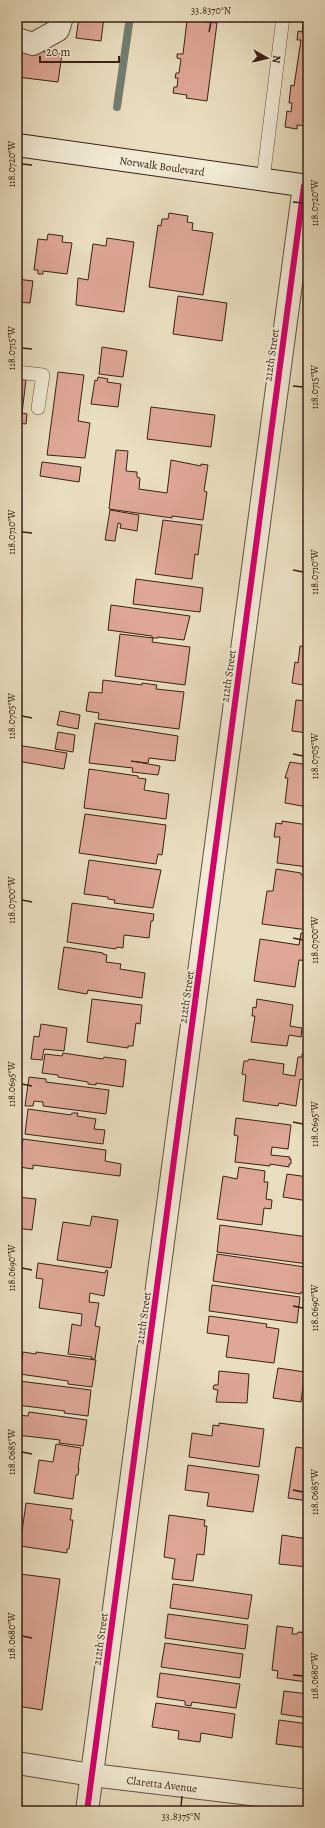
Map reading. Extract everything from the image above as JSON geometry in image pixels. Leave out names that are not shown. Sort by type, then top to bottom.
[{"type":"street","points":[[17,39],[34,44],[58,30],[62,17]]},
{"type":"street","name":"Norwalk Boulevard","points":[[17,145],[306,186]]},
{"type":"street","name":"212th Street","points":[[87,1811],[306,186]]},
{"type":"street","name":"Claretta Avenue","points":[[17,1763],[92,1776],[308,1801]]},
{"type":"lane","points":[[263,180],[283,17]]},
{"type":"lane","points":[[17,372],[43,375],[38,408]]},
{"type":"building","points":[[79,17],[104,17],[101,41],[76,38]]},
{"type":"building","points":[[304,17],[308,17],[308,126],[297,125],[297,129],[285,127],[287,111],[291,112],[292,103],[289,103],[291,85],[294,86],[301,40],[297,40],[298,31],[302,32]]},
{"type":"building","points":[[187,20],[217,23],[207,101],[186,98],[187,95],[173,93],[174,87],[177,87],[178,78],[175,78],[176,73],[179,73],[181,59],[177,58],[177,54],[183,54]]},
{"type":"building","points":[[17,48],[62,54],[58,82],[17,77]]},
{"type":"building","points":[[169,213],[188,216],[187,222],[193,223],[192,230],[213,233],[203,295],[149,287],[158,225],[161,226],[162,219],[168,219]]},
{"type":"building","points":[[48,234],[63,236],[62,242],[72,243],[67,274],[43,271],[43,274],[38,274],[38,270],[34,270],[38,239],[47,240]]},
{"type":"building","points":[[107,238],[134,242],[124,312],[76,305],[78,278],[88,280],[93,244],[106,246]]},
{"type":"building","points":[[17,279],[33,281],[30,303],[17,302]]},
{"type":"building","points":[[178,296],[227,303],[222,341],[173,334]]},
{"type":"building","points":[[102,347],[127,351],[123,377],[99,374]]},
{"type":"building","points":[[58,372],[84,375],[78,421],[90,423],[85,458],[47,455]]},
{"type":"building","points":[[98,377],[108,379],[107,382],[121,384],[118,407],[91,404],[95,380],[97,381]]},
{"type":"building","points":[[17,379],[26,380],[22,413],[27,414],[26,424],[17,423]]},
{"type":"building","points":[[151,407],[215,415],[211,447],[147,439]]},
{"type":"building","points":[[116,450],[128,451],[126,471],[137,472],[137,477],[140,478],[139,489],[167,493],[171,460],[201,466],[201,464],[208,465],[204,491],[207,492],[203,520],[172,516],[172,518],[109,509]]},
{"type":"building","points":[[42,462],[81,467],[79,482],[40,476]]},
{"type":"building","points":[[110,510],[139,515],[137,531],[120,528],[121,524],[118,523],[115,541],[105,540]]},
{"type":"building","points":[[163,520],[202,525],[198,555],[195,554],[192,579],[155,574]]},
{"type":"building","points":[[136,579],[203,588],[200,612],[133,604]]},
{"type":"building","points":[[308,602],[308,617],[305,616]]},
{"type":"building","points":[[111,605],[190,616],[184,640],[158,637],[152,638],[152,636],[108,630]]},
{"type":"building","points":[[120,634],[153,638],[152,642],[190,647],[185,685],[115,676]]},
{"type":"building","points":[[300,646],[308,647],[308,686],[292,683],[295,662],[298,663]]},
{"type":"building","points":[[103,680],[142,685],[142,683],[157,685],[156,689],[184,692],[179,729],[98,719],[99,713],[86,711],[89,692],[102,693]]},
{"type":"building","points":[[296,700],[308,701],[308,733],[292,731]]},
{"type":"building","points":[[60,711],[80,715],[78,729],[57,725]]},
{"type":"building","points":[[95,723],[178,736],[175,761],[149,758],[148,763],[131,761],[160,766],[158,775],[132,772],[133,768],[89,763]]},
{"type":"building","points":[[58,732],[75,735],[73,752],[55,749]]},
{"type":"building","points":[[17,745],[67,753],[64,769],[17,761]]},
{"type":"building","points":[[290,762],[308,765],[308,807],[285,803],[288,778],[285,778]]},
{"type":"building","points":[[89,769],[138,776],[138,778],[146,779],[144,790],[169,794],[166,819],[84,808]]},
{"type":"building","points":[[85,814],[166,825],[162,855],[158,854],[156,864],[79,853]]},
{"type":"building","points":[[282,821],[308,825],[308,867],[277,863],[280,837],[274,837],[276,823],[282,824]]},
{"type":"building","points":[[89,860],[161,870],[153,908],[114,903],[115,900],[108,899],[108,897],[84,894]]},
{"type":"building","points":[[276,869],[301,873],[301,875],[308,876],[308,930],[262,924],[267,891],[273,891]]},
{"type":"building","points":[[72,903],[154,914],[153,921],[151,921],[149,938],[124,935],[123,948],[117,947],[116,949],[67,942]]},
{"type":"building","points":[[301,933],[308,934],[308,961],[299,960],[295,987],[254,981],[260,939],[299,945]]},
{"type":"building","points":[[64,947],[103,953],[107,955],[106,962],[121,964],[120,969],[145,973],[142,998],[88,990],[87,994],[58,989]]},
{"type":"building","points":[[92,999],[142,1005],[140,1024],[136,1023],[133,1046],[128,1046],[128,1048],[87,1042]]},
{"type":"building","points":[[257,999],[293,1005],[290,1026],[302,1028],[301,1037],[289,1035],[287,1046],[251,1042],[255,1016],[252,1016],[253,1007],[256,1008]]},
{"type":"building","points":[[41,1024],[67,1028],[64,1051],[44,1049],[42,1060],[31,1059],[34,1036],[39,1037]]},
{"type":"building","points":[[63,1053],[103,1059],[104,1057],[126,1060],[123,1087],[96,1083],[96,1085],[88,1084],[88,1082],[42,1073],[45,1054],[62,1056]]},
{"type":"building","points":[[302,1054],[308,1055],[308,1081],[300,1079],[296,1106],[279,1103],[278,1106],[243,1101],[246,1075],[242,1074],[244,1061],[248,1061],[249,1059],[284,1064],[283,1074],[295,1076],[298,1057],[302,1057]]},
{"type":"building","points":[[29,1077],[46,1079],[46,1082],[109,1090],[106,1114],[43,1106],[43,1102],[34,1101],[33,1106],[25,1106]]},
{"type":"building","points":[[28,1109],[71,1115],[72,1113],[78,1113],[77,1116],[96,1119],[94,1129],[105,1130],[103,1144],[25,1134]]},
{"type":"building","points":[[236,1118],[291,1125],[288,1149],[272,1147],[271,1155],[290,1157],[289,1159],[291,1159],[291,1164],[289,1164],[289,1167],[270,1164],[270,1166],[235,1162],[238,1136],[234,1135]]},
{"type":"building","points":[[308,1120],[308,1140],[305,1140]]},
{"type":"building","points":[[23,1139],[106,1150],[105,1161],[121,1164],[120,1176],[33,1165],[33,1169],[19,1167]]},
{"type":"building","points":[[239,1167],[265,1171],[264,1182],[268,1182],[266,1199],[272,1200],[271,1209],[264,1208],[262,1225],[217,1219],[223,1176],[237,1179]]},
{"type":"building","points":[[287,1174],[308,1177],[308,1201],[283,1197]]},
{"type":"building","points":[[17,1197],[36,1199],[32,1230],[17,1228]]},
{"type":"building","points":[[92,1216],[118,1220],[111,1268],[57,1260],[63,1222],[90,1226]]},
{"type":"building","points":[[220,1225],[308,1237],[308,1264],[217,1252]]},
{"type":"building","points":[[217,1254],[308,1268],[308,1293],[301,1292],[301,1294],[213,1281]]},
{"type":"building","points":[[38,1263],[105,1273],[106,1270],[108,1271],[104,1296],[90,1293],[89,1302],[99,1303],[95,1326],[100,1327],[95,1359],[91,1359],[92,1357],[68,1354],[72,1324],[81,1326],[82,1314],[39,1308],[43,1279],[36,1278]]},
{"type":"building","points":[[212,1285],[300,1297],[297,1323],[209,1311]]},
{"type":"building","points":[[209,1316],[267,1324],[266,1327],[279,1329],[274,1363],[226,1357],[229,1336],[207,1333]]},
{"type":"building","points":[[23,1352],[36,1354],[36,1352],[96,1360],[92,1387],[68,1384],[68,1381],[20,1374]]},
{"type":"building","points":[[278,1368],[305,1372],[301,1402],[273,1398]]},
{"type":"building","points":[[219,1371],[249,1374],[247,1403],[216,1402],[218,1390],[213,1389],[214,1385],[218,1385]]},
{"type":"building","points":[[19,1381],[91,1390],[88,1416],[64,1413],[65,1411],[17,1405]]},
{"type":"building","points":[[29,1412],[87,1420],[83,1446],[59,1443],[60,1440],[17,1435],[17,1415],[28,1416]]},
{"type":"building","points":[[219,1423],[264,1429],[259,1467],[189,1457],[192,1433],[212,1436],[213,1425],[219,1426]]},
{"type":"building","points":[[56,1444],[81,1448],[78,1475],[76,1475],[73,1499],[34,1493],[39,1460],[53,1462]]},
{"type":"building","points":[[296,1447],[308,1449],[308,1501],[288,1498]]},
{"type":"building","points":[[188,1465],[259,1475],[253,1512],[207,1506],[209,1493],[185,1490]]},
{"type":"building","points":[[26,1503],[72,1509],[70,1520],[73,1520],[69,1549],[67,1549],[67,1553],[20,1546]]},
{"type":"building","points":[[169,1515],[205,1520],[204,1526],[207,1526],[204,1555],[197,1554],[193,1581],[172,1579],[175,1559],[164,1557]]},
{"type":"building","points":[[282,1535],[308,1539],[308,1567],[279,1564]]},
{"type":"building","points":[[20,1574],[60,1579],[42,1710],[17,1706],[17,1593]]},
{"type":"building","points":[[173,1584],[252,1595],[248,1619],[170,1608]]},
{"type":"building","points":[[168,1614],[248,1625],[245,1649],[165,1638]]},
{"type":"building","points":[[277,1626],[293,1628],[292,1634],[297,1634],[298,1632],[308,1633],[307,1682],[277,1678],[278,1671],[272,1670]]},
{"type":"building","points":[[165,1643],[243,1654],[240,1678],[161,1667]]},
{"type":"building","points":[[160,1673],[240,1684],[236,1708],[192,1702],[191,1706],[185,1705],[185,1701],[157,1697]]},
{"type":"building","points":[[284,1691],[308,1694],[308,1718],[281,1714]]},
{"type":"building","points":[[156,1703],[235,1714],[232,1738],[201,1733],[200,1742],[178,1739],[179,1731],[152,1727]]},
{"type":"building","points":[[279,1720],[308,1724],[308,1748],[276,1744]]},
{"type":"waterway","points":[[117,107],[130,17]]},
{"type":"cycle path","points":[[87,1811],[304,186]]}]
